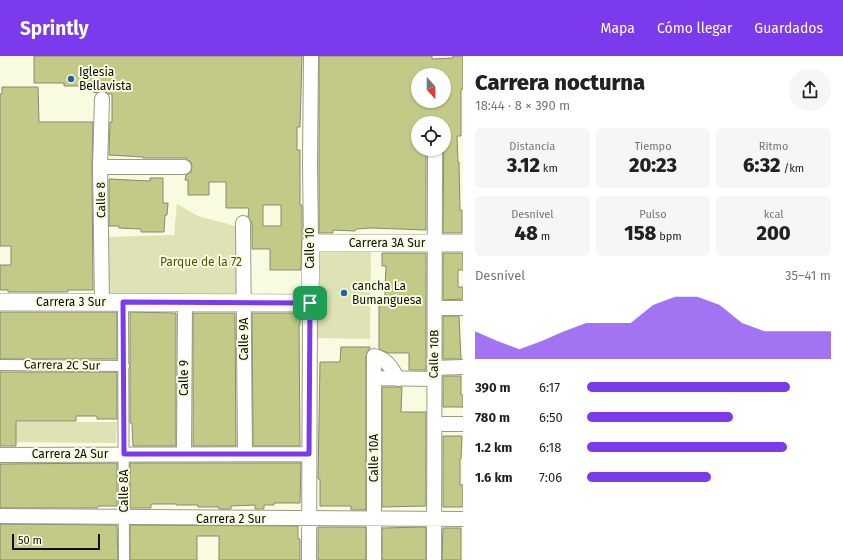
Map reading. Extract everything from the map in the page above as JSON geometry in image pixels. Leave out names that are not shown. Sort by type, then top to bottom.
[{"type":"street","name":"Calle 10","points":[[309,560],[311,56]]},
{"type":"street","name":"Calle 8","points":[[102,99],[100,167],[102,302]]},
{"type":"street","name":"Calle 10B","points":[[434,560],[435,156]]},
{"type":"street","points":[[100,167],[184,167]]},
{"type":"street","name":"Calle 9A","points":[[243,223],[244,454]]},
{"type":"street","name":"Carrera 3A Sur","points":[[311,243],[463,243]]},
{"type":"street","name":"Carrera 3 Sur","points":[[0,302],[310,303]]},
{"type":"street","name":"Calle 8A","points":[[123,302],[124,560]]},
{"type":"street","name":"Calle 9","points":[[184,454],[185,302]]},
{"type":"street","points":[[435,308],[463,308]]},
{"type":"street","name":"Calle 10A","points":[[374,560],[374,356],[384,359],[398,379]]},
{"type":"street","name":"Carrera 2C Sur","points":[[0,365],[124,366]]},
{"type":"street","points":[[374,378],[398,379],[463,367]]},
{"type":"street","points":[[434,424],[463,424]]},
{"type":"street","name":"Carrera 2A Sur","points":[[0,455],[309,454]]},
{"type":"street","name":"Carrera 2 Sur","points":[[0,516],[374,520],[463,519]]},
{"type":"green space","name":"Parque de la 72","points":[[177,204],[198,216],[239,227],[239,299],[107,300],[107,237],[174,235]]},
{"type":"green space","name":"cancha La Bumanguesa","points":[[318,248],[371,248],[370,339],[317,338]]},
{"type":"green space","points":[[0,422],[117,422],[116,443],[0,442]]},
{"type":"building","points":[[34,56],[302,56],[300,127],[297,127],[297,150],[300,150],[300,205],[302,205],[301,270],[270,270],[270,249],[252,249],[252,223],[248,217],[249,208],[226,208],[226,182],[209,182],[209,195],[188,195],[188,180],[185,180],[186,175],[191,172],[192,167],[191,162],[186,158],[143,158],[109,155],[110,122],[112,122],[112,94],[103,91],[94,93],[94,86],[64,86],[64,83],[34,83]],"holes":[[[263,205],[281,205],[281,226],[263,226]]]},
{"type":"building","points":[[319,56],[432,56],[432,59],[463,56],[461,136],[457,136],[462,233],[443,233],[444,156],[451,156],[451,116],[411,116],[411,156],[426,156],[426,230],[372,228],[356,229],[355,231],[333,230],[333,233],[319,233]]},
{"type":"building","points":[[2,87],[38,87],[39,122],[93,122],[93,290],[68,290],[68,292],[8,292],[8,290],[0,290],[0,265],[11,265],[11,246],[0,246],[0,94],[2,94]]},
{"type":"building","points":[[150,178],[163,178],[163,203],[168,203],[167,215],[165,215],[164,232],[141,232],[141,229],[109,226],[109,179],[150,181]]},
{"type":"building","points":[[382,253],[426,253],[426,370],[409,370],[409,353],[388,353],[379,349],[379,297],[385,297],[386,266],[382,266]]},
{"type":"building","points":[[443,253],[463,253],[463,270],[458,270],[458,287],[463,287],[463,299],[443,300]]},
{"type":"building","points":[[0,312],[117,312],[117,359],[0,359]]},
{"type":"building","points":[[130,312],[176,313],[176,446],[133,446],[132,423],[130,423]]},
{"type":"building","points":[[193,313],[235,313],[236,446],[193,446]]},
{"type":"building","points":[[252,313],[300,313],[300,446],[253,446]]},
{"type":"building","points":[[443,316],[459,316],[461,359],[443,359]]},
{"type":"building","points":[[341,347],[370,347],[366,356],[366,510],[351,510],[351,506],[320,506],[320,479],[318,479],[320,362],[340,362]]},
{"type":"building","points":[[0,372],[117,372],[117,419],[97,419],[97,416],[76,416],[76,421],[16,421],[16,446],[0,446]]},
{"type":"building","points":[[443,376],[461,376],[461,395],[463,395],[463,407],[443,407]]},
{"type":"building","points":[[382,387],[402,387],[401,412],[426,412],[426,506],[382,507]]},
{"type":"building","points":[[443,436],[462,436],[460,485],[463,485],[463,507],[443,507]]},
{"type":"building","points":[[117,463],[117,506],[99,506],[97,508],[0,508],[0,464]]},
{"type":"building","points":[[130,463],[301,463],[300,503],[274,503],[274,505],[264,505],[264,509],[255,509],[255,505],[231,506],[231,509],[219,509],[219,507],[198,507],[198,505],[176,504],[151,504],[151,508],[130,508]]},
{"type":"building","points":[[0,524],[117,525],[118,560],[0,560]]},
{"type":"building","points":[[130,525],[298,526],[298,539],[300,539],[300,560],[219,560],[219,536],[197,536],[197,560],[130,560]]},
{"type":"building","points":[[318,527],[366,527],[366,560],[318,560]]},
{"type":"building","points":[[426,527],[426,560],[382,560],[382,528]]},
{"type":"building","points":[[443,528],[461,528],[461,560],[442,560]]},
{"type":"place","name":"Iglesia Bellavista","points":[[71,79]]},
{"type":"place","name":"cancha La Bumanguesa","points":[[344,293]]},
{"type":"route","points":[[123,302],[310,303],[309,454],[124,454],[123,302]]}]
